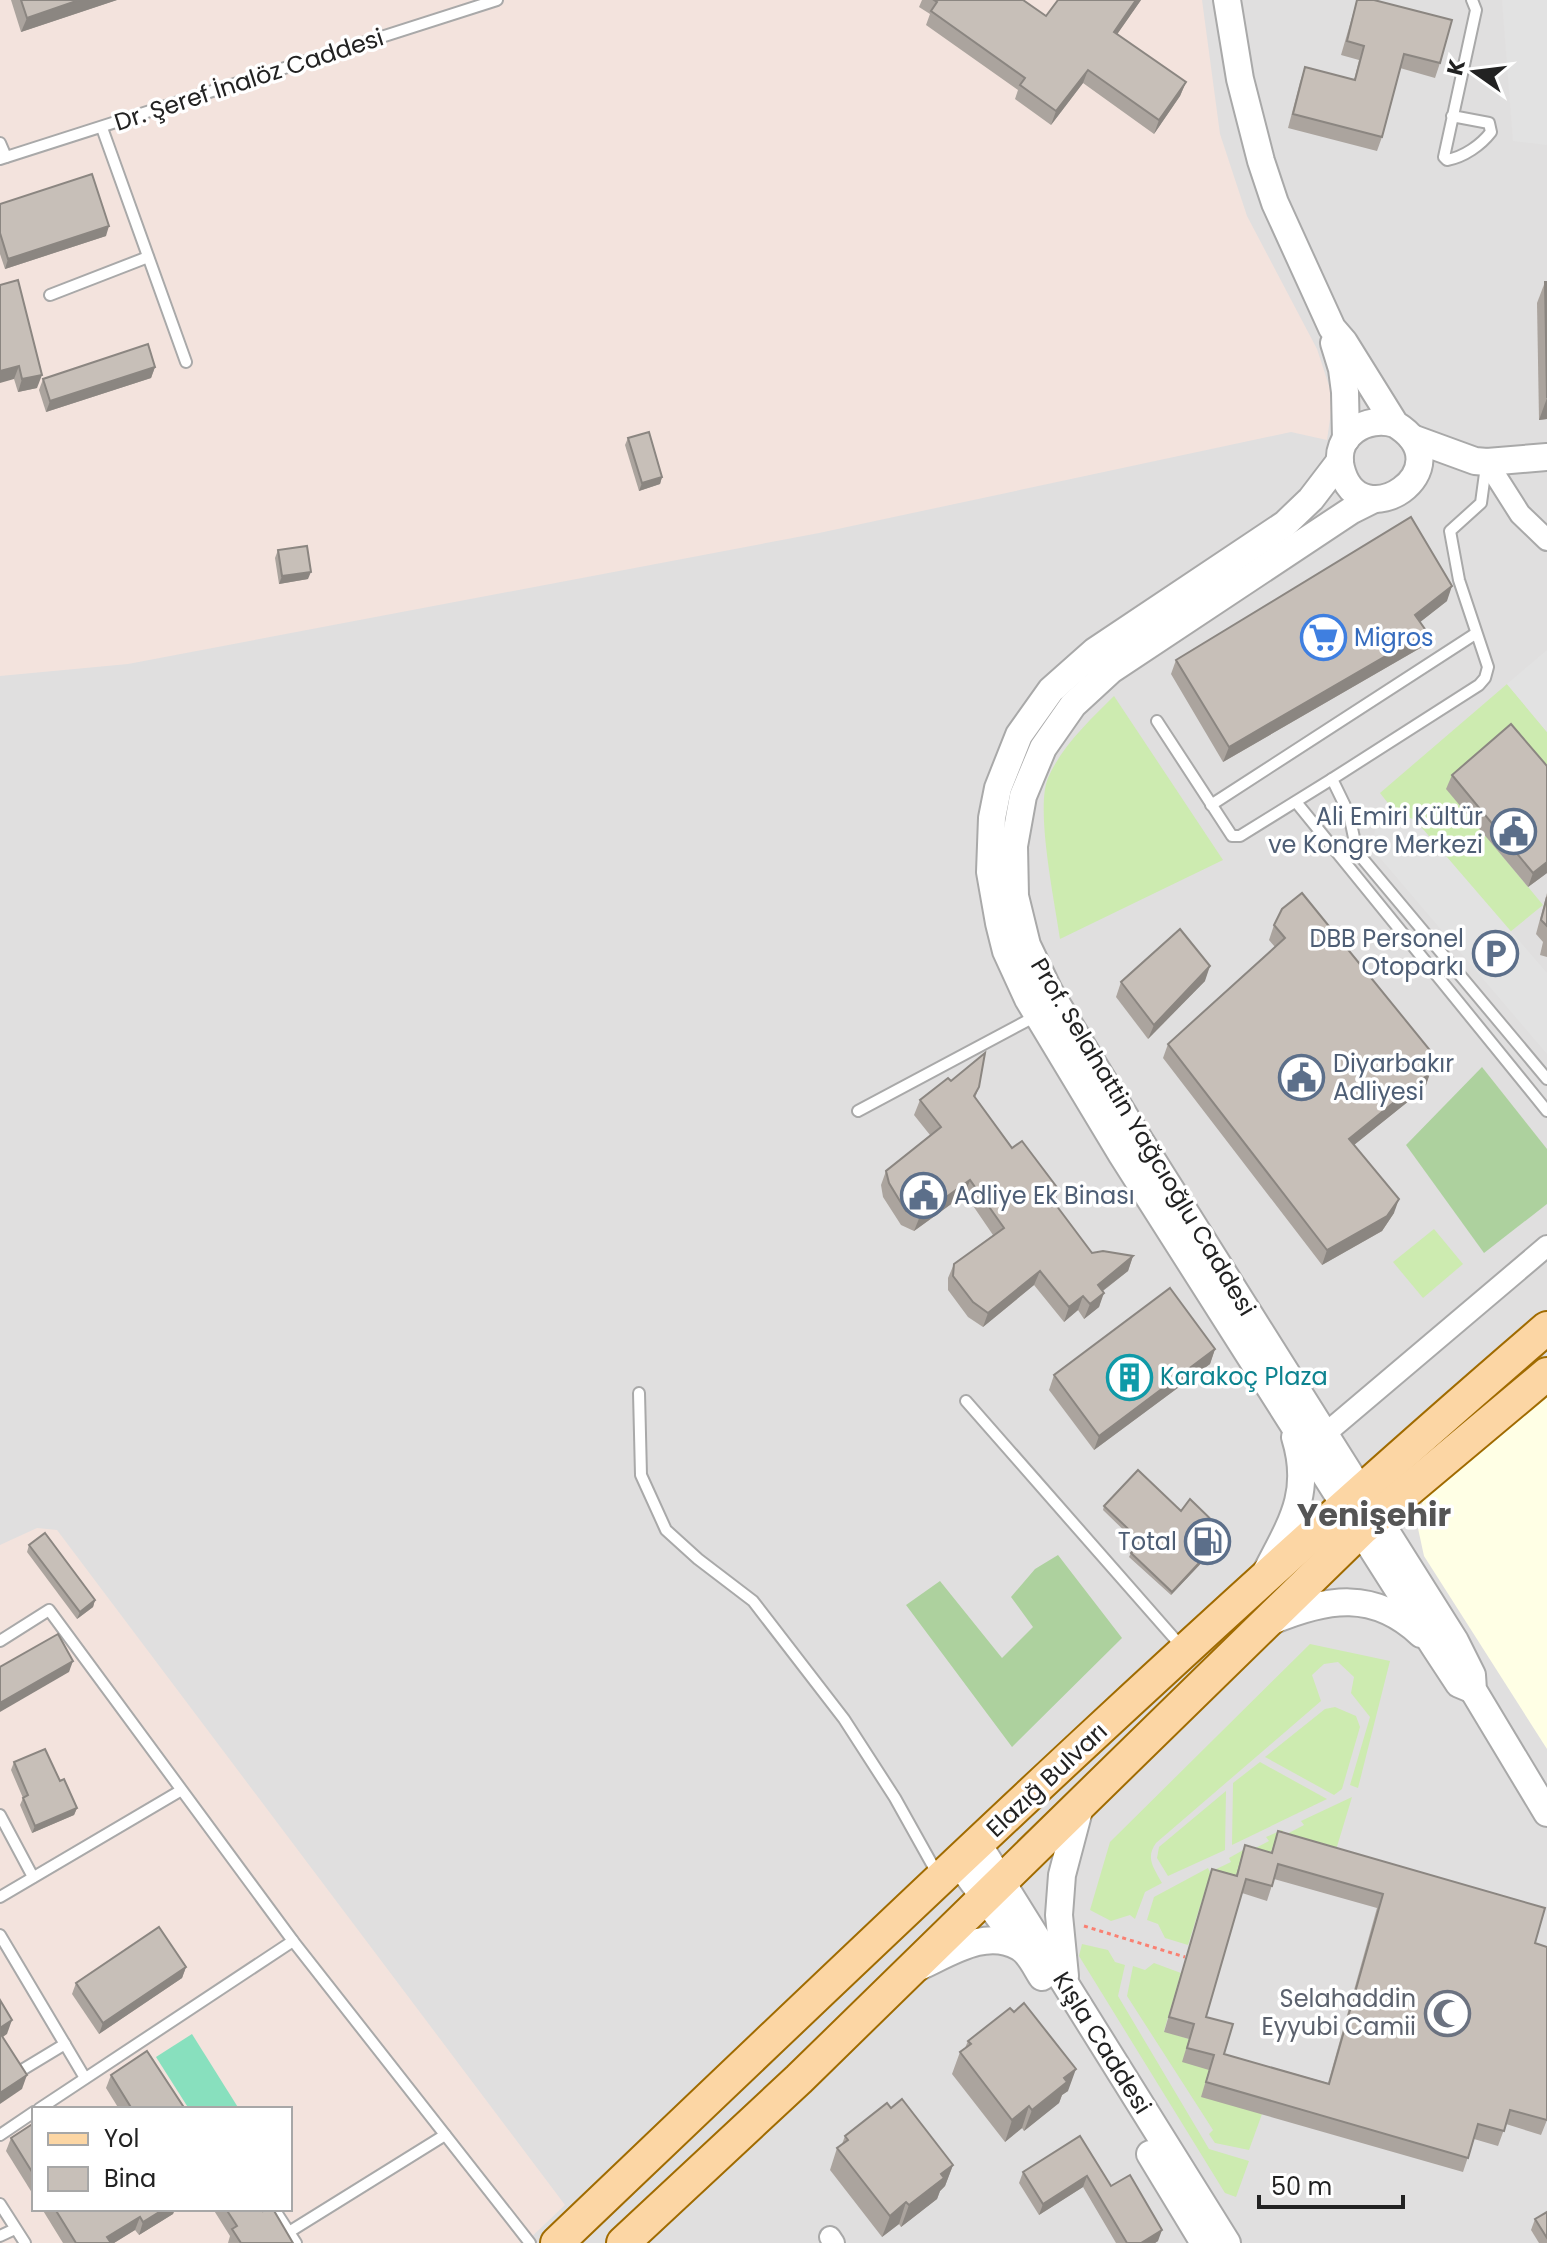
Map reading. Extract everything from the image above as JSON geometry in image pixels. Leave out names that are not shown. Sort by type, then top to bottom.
[{"type":"main road","name":"Elazığ Bulvarı","points":[[623,2243],[799,2079],[1262,1626],[1361,1509],[1547,1328]]},
{"type":"main road","name":"Elazığ Bulvarı","points":[[557,2243],[958,1862],[1261,1582],[1547,1374]]},
{"type":"street","points":[[1227,0],[1243,94],[1275,203],[1332,328],[1404,431],[1419,459],[1413,481]]},
{"type":"street","points":[[1332,328],[1334,349],[1344,381],[1343,450],[1347,482],[1364,496],[1374,499],[1397,495],[1413,481],[1481,462],[1547,457]]},
{"type":"street","points":[[1343,450],[1363,424],[1373,421],[1481,462],[1520,514],[1547,540]]},
{"type":"street","name":"Prof. Selahattin Yağcıoğlu Caddesi","points":[[1343,450],[1311,499],[1285,524],[1075,667],[1051,690],[1019,735],[998,788],[992,818],[990,872],[1006,951],[1038,1015],[1122,1155],[1286,1411],[1361,1509]]},
{"type":"street","name":"Prof. Selahattin Yağcıoğlu Caddesi","points":[[1361,1509],[1325,1434],[1049,991],[1027,945],[1020,921],[1015,896],[1014,846],[1023,796],[1043,748],[1091,686],[1352,510],[1374,499]]},
{"type":"street","points":[[1325,1434],[1547,1246]]},
{"type":"street","points":[[1261,1582],[1290,1525],[1301,1491],[1301,1464],[1286,1411]]},
{"type":"street","points":[[1361,1509],[1434,1646],[1459,1684],[1473,1690]]},
{"type":"street","points":[[1361,1509],[1455,1641],[1472,1675],[1473,1690],[1547,1813]]},
{"type":"street","points":[[1262,1626],[1307,1607],[1355,1602],[1389,1612],[1412,1625],[1434,1646]]},
{"type":"street","points":[[1065,1984],[1059,1915],[1062,1875],[1081,1803]]},
{"type":"street","name":"Kışla Caddesi","points":[[958,1862],[993,1890],[1065,1984],[1227,2243]]},
{"type":"street","points":[[993,1890],[1022,1948],[1044,1979],[1204,2243]]},
{"type":"street","points":[[909,1972],[978,1940],[996,1939],[1022,1948]]},
{"type":"lane","name":"Dr. Şeref İnalöz Caddesi","points":[[3,158],[497,0]]},
{"type":"lane","points":[[1452,116],[1489,123],[1491,132],[1484,142],[1456,159],[1447,160],[1444,157],[1452,116],[1476,10],[1472,0]]},
{"type":"lane","points":[[102,128],[186,362]]},
{"type":"lane","points":[[0,143],[3,158]]},
{"type":"lane","points":[[50,295],[148,257]]},
{"type":"lane","points":[[1157,721],[1232,836],[1240,836],[1479,685],[1488,667],[1459,580],[1450,531],[1481,503],[1481,462]]},
{"type":"lane","points":[[1211,805],[1475,634]]},
{"type":"lane","points":[[1332,779],[1349,814],[1357,852],[1547,1079]]},
{"type":"lane","points":[[1296,802],[1547,1111]]},
{"type":"lane","points":[[858,1111],[1038,1015]]},
{"type":"lane","points":[[639,1393],[641,1475],[666,1530],[753,1601],[844,1719],[895,1798],[958,1862]]},
{"type":"lane","points":[[966,1401],[1186,1651]]},
{"type":"lane","points":[[0,1641],[49,1610],[293,1941],[530,2243]]},
{"type":"lane","points":[[0,1897],[180,1791]]},
{"type":"lane","points":[[0,1815],[33,1877]]},
{"type":"lane","points":[[0,1935],[85,2078]]},
{"type":"lane","points":[[42,2107],[293,1941]]},
{"type":"lane","points":[[22,2070],[65,2044]]},
{"type":"lane","points":[[0,2135],[32,2114]]},
{"type":"lane","points":[[289,2232],[445,2135]]},
{"type":"lane","points":[[0,2204],[25,2243]]},
{"type":"lane","points":[[275,2211],[296,2243]]},
{"type":"lane","points":[[0,2236],[15,2229]]},
{"type":"path","points":[[1083,1926],[1185,1957]]},
{"type":"shaded area","points":[[0,0],[1547,0],[1547,2243],[0,2243]]},
{"type":"shaded area","points":[[0,0],[1202,0],[1220,134],[1247,216],[1317,349],[1333,398],[1327,440],[1291,432],[819,533],[128,664],[0,676]]},
{"type":"shaded area","points":[[1502,0],[1547,0],[1547,145],[1513,141]]},
{"type":"shaded area","points":[[1547,650],[1547,732],[1507,684]]},
{"type":"shaded area","name":"DBB Personel Otoparkı","points":[[1395,812],[1415,820],[1547,973],[1547,1054],[1375,852],[1372,843],[1377,823]]},
{"type":"shaded area","points":[[1541,1389],[1547,1398],[1547,1749],[1424,1556],[1416,1519],[1427,1491]]},
{"type":"shaded area","points":[[37,1528],[57,1530],[565,2205],[525,2243],[0,2243],[0,1545]]},
{"type":"green space","points":[[1507,684],[1547,732],[1547,787],[1447,789],[1543,905],[1510,932],[1415,820],[1395,812],[1380,793]]},
{"type":"green space","points":[[1114,696],[1223,860],[1060,939],[1045,833],[1048,778],[1077,734]]},
{"type":"green space","points":[[1482,1067],[1547,1149],[1547,1204],[1484,1253],[1406,1145]]},
{"type":"green space","points":[[1434,1229],[1463,1264],[1423,1298],[1393,1262]]},
{"type":"green space","points":[[1058,1555],[1122,1638],[1012,1747],[906,1605],[940,1581],[1002,1658],[1033,1627],[1011,1597],[1035,1569]]},
{"type":"green space","points":[[1310,1644],[1390,1661],[1358,1788],[1350,1785],[1370,1717],[1351,1693],[1354,1677],[1338,1662],[1324,1664],[1312,1675],[1321,1701],[1156,1843],[1151,1858],[1162,1883],[1145,1892],[1135,1919],[1130,1915],[1111,1921],[1090,1910],[1110,1842]]},
{"type":"green space","points":[[1335,1707],[1356,1716],[1360,1727],[1342,1789],[1334,1795],[1265,1757],[1325,1709]]},
{"type":"green space","points":[[1260,1762],[1327,1799],[1232,1845],[1233,1783]]},
{"type":"green space","points":[[1226,1791],[1225,1850],[1168,1876],[1157,1858],[1159,1847]]},
{"type":"green space","points":[[1352,1797],[1332,1863],[1273,1846],[1266,1868],[1231,1890],[1207,1884],[1188,1945],[1165,1938],[1158,1924],[1147,1920],[1154,1897],[1208,1868],[1210,1872],[1231,1862],[1229,1858],[1245,1849],[1246,1853],[1269,1841],[1266,1837],[1282,1830],[1285,1835],[1304,1825],[1301,1821]]},
{"type":"green space","points":[[1082,1944],[1108,1950],[1115,1962],[1125,1965],[1118,1996],[1209,2149],[1249,2161],[1236,2197],[1225,2193],[1079,1956]]},
{"type":"green space","points":[[1154,1963],[1181,1973],[1164,2031],[1189,2039],[1209,2070],[1262,2114],[1249,2150],[1215,2143],[1209,2134],[1213,2130],[1127,1996],[1133,1966],[1145,1970]]},
{"type":"green space","points":[[192,2034],[238,2107],[188,2107],[156,2057]]},
{"type":"building","points":[[21,0],[79,0],[27,18]]},
{"type":"building","points":[[934,0],[1023,0],[1046,16],[1058,0],[1136,0],[1114,32],[1186,82],[1159,120],[1088,70],[1056,111],[1020,85],[1025,78],[931,11],[937,2]]},
{"type":"building","points":[[1357,0],[1374,0],[1452,20],[1440,63],[1404,54],[1382,137],[1293,114],[1305,67],[1355,80],[1364,46],[1347,41]]},
{"type":"building","points":[[92,174],[109,226],[8,259],[0,233],[0,204]]},
{"type":"building","points":[[18,280],[42,375],[22,379],[19,366],[0,371],[0,285]]},
{"type":"building","points":[[1545,282],[1547,282],[1547,398]]},
{"type":"building","points":[[148,344],[155,367],[50,401],[43,379]]},
{"type":"building","points":[[649,432],[662,477],[642,483],[628,438]]},
{"type":"building","name":"Migros","points":[[1411,517],[1452,586],[1415,615],[1427,632],[1229,747],[1176,660]]},
{"type":"building","points":[[307,546],[311,572],[282,576],[278,550]]},
{"type":"building","name":"Ali Emiri Kültür ve Kongre Merkezi","points":[[1511,724],[1547,766],[1547,862],[1533,873],[1452,775]]},
{"type":"building","name":"Diyarbakır Adliyesi","points":[[1302,893],[1433,1054],[1430,1073],[1349,1139],[1399,1199],[1387,1216],[1327,1250],[1168,1044],[1285,938],[1274,925],[1282,909]]},
{"type":"building","points":[[1547,897],[1547,926],[1541,920]]},
{"type":"building","points":[[1180,929],[1210,966],[1154,1025],[1121,982]]},
{"type":"building","name":"Adliye Ek Binası","points":[[985,1053],[979,1087],[974,1096],[1012,1148],[1022,1141],[1059,1190],[1050,1197],[1092,1253],[1103,1251],[1133,1256],[1098,1285],[1104,1293],[1090,1304],[1083,1296],[1069,1307],[1040,1271],[988,1313],[973,1302],[953,1276],[954,1264],[1004,1228],[970,1180],[920,1216],[906,1211],[889,1183],[886,1171],[941,1127],[920,1100],[948,1078],[951,1081]]},
{"type":"building","name":"Karakoç Plaza","points":[[1170,1288],[1215,1349],[1099,1436],[1054,1375]]},
{"type":"building","points":[[1138,1470],[1181,1511],[1190,1499],[1226,1534],[1172,1592],[1131,1553],[1142,1542],[1104,1506]]},
{"type":"building","points":[[45,1533],[95,1600],[80,1612],[29,1545]]},
{"type":"building","points":[[58,1634],[73,1661],[0,1703],[0,1667]]},
{"type":"building","points":[[45,1749],[77,1808],[35,1826],[23,1798],[28,1795],[14,1762]]},
{"type":"building","name":"Selahaddin Eyyubi Camii","points":[[1278,1831],[1545,1908],[1535,1943],[1547,1947],[1547,2120],[1510,2110],[1504,2131],[1478,2124],[1468,2158],[1206,2082],[1214,2055],[1187,2048],[1194,2024],[1169,2017],[1212,1869],[1237,1876],[1245,1845],[1272,1853]],"holes":[[[1278,1864],[1383,1894],[1329,2084],[1224,2054],[1233,2024],[1206,2017],[1246,1879],[1272,1886]]]},
{"type":"building","points":[[159,1927],[186,1967],[103,2023],[76,1983]]},
{"type":"building","points":[[0,2000],[12,2020],[0,2028]]},
{"type":"building","points":[[1024,2003],[1076,2069],[1064,2078],[1067,2082],[1032,2110],[1029,2106],[1012,2120],[960,2052],[971,2044],[968,2041],[1010,2008],[1014,2012]]},
{"type":"building","points":[[0,2033],[27,2075],[0,2093]]},
{"type":"building","points":[[147,2051],[184,2107],[131,2107],[111,2075]]},
{"type":"building","points":[[902,2099],[953,2165],[941,2174],[944,2178],[890,2216],[837,2148],[848,2140],[845,2136],[887,2103],[891,2108]]},
{"type":"building","points":[[32,2124],[32,2172],[11,2138]]},
{"type":"building","points":[[1080,2136],[1111,2186],[1130,2175],[1162,2230],[1141,2243],[1127,2243],[1087,2176],[1043,2204],[1023,2172]]},
{"type":"building","points":[[56,2211],[161,2211],[143,2222],[140,2217],[107,2237],[111,2243],[76,2243]]},
{"type":"building","points":[[227,2211],[274,2211],[293,2243],[241,2243],[232,2229],[237,2226]]},
{"type":"building","points":[[1547,2212],[1547,2238],[1535,2219]]},
{"type":"place","name":"Migros","points":[[1323,638]]},
{"type":"place","name":"Ali Emiri Kültür ve Kongre Merkezi","points":[[1514,831]]},
{"type":"place","name":"DBB Personel Otoparkı","points":[[1495,953]]},
{"type":"place","name":"Diyarbakır Adliyesi","points":[[1302,1078]]},
{"type":"place","name":"Adliye Ek Binası","points":[[923,1196]]},
{"type":"place","name":"Karakoç Plaza","points":[[1129,1377]]},
{"type":"place","name":"Total","points":[[1208,1542]]},
{"type":"place","name":"Selahaddin Eyyubi Camii","points":[[1447,2013]]},
{"type":"district","name":"Yenişehir","points":[[1374,1515]]}]
